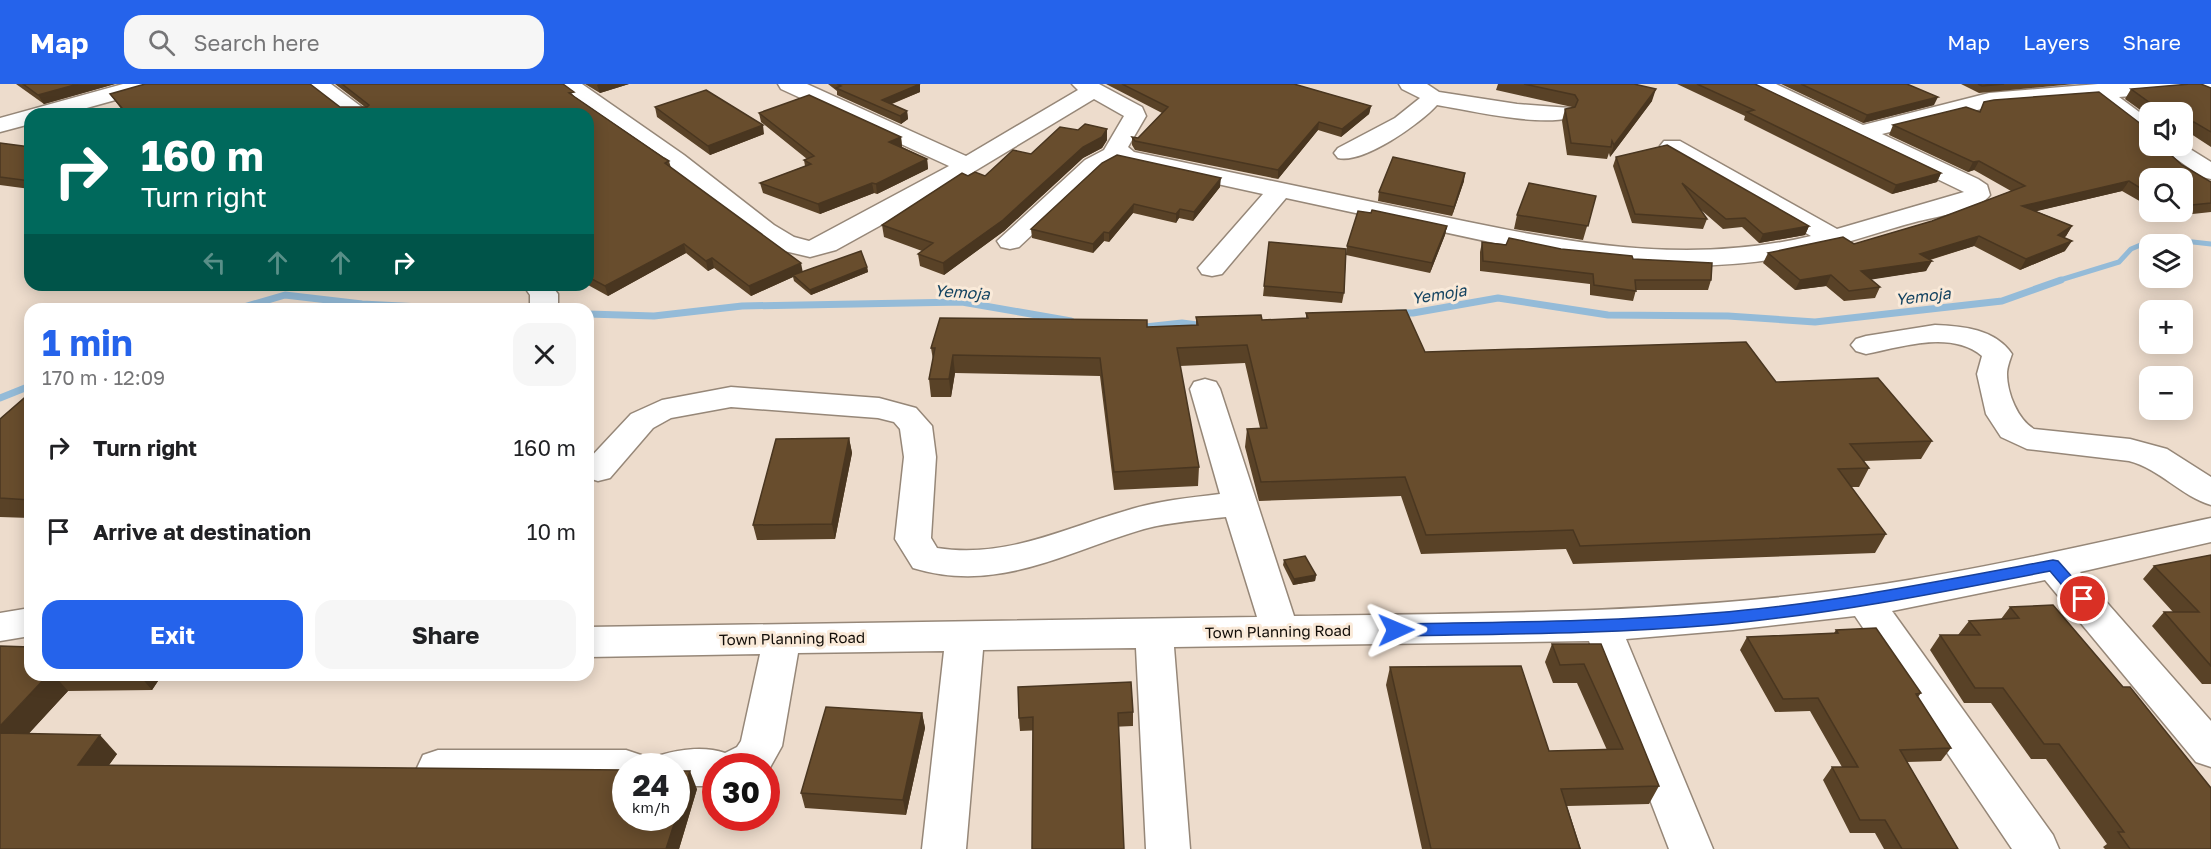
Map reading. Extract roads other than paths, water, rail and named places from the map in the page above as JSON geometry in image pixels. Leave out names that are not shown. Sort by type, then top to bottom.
[{"type":"street","points":[[91,107],[147,84]]},
{"type":"street","points":[[317,84],[351,108]]},
{"type":"street","points":[[568,84],[676,160],[765,231],[795,247],[810,249],[827,244],[921,193],[1089,87],[1134,112],[1135,116],[1116,148],[1126,157],[1559,249],[1644,258],[1715,257],[1771,251],[1834,238],[1978,195],[1978,190],[1969,184],[1864,132],[1759,84]]},
{"type":"street","points":[[789,84],[965,165]]},
{"type":"street","points":[[1410,84],[1427,92],[1432,98],[1495,108],[1562,113]]},
{"type":"street","points":[[1864,132],[1918,116],[1989,100],[2113,88],[2202,84]]},
{"type":"street","points":[[2113,88],[2139,118]]},
{"type":"street","points":[[1346,153],[1398,126],[1424,107],[1432,98]]},
{"type":"street","points":[[0,125],[24,119]]},
{"type":"street","points":[[1672,146],[1834,238]]},
{"type":"street","points":[[1010,241],[1084,173],[1101,160],[1118,152]]},
{"type":"street","points":[[2186,156],[2211,172]]},
{"type":"street","points":[[1212,268],[1280,190]]},
{"type":"street","points":[[1866,345],[1946,334],[1968,336],[1988,344],[1996,354],[1992,374],[2002,414],[2012,430],[2027,439],[2130,450],[2155,458],[2211,494]]},
{"type":"street","points":[[1205,389],[1281,632]]},
{"type":"street","points":[[598,470],[642,421],[652,415],[662,410],[731,397],[879,408],[904,415],[916,426],[920,457],[913,539],[926,559],[953,566],[994,564],[1051,550],[1137,519],[1239,503]]},
{"type":"street","name":"Town Planning Road","points":[[594,642],[1602,626],[1714,619],[1865,601],[2053,565],[2211,530]]},
{"type":"street","points":[[2053,565],[2211,750]]},
{"type":"street","points":[[1865,601],[2037,849]]},
{"type":"street","points":[[0,627],[24,623]]},
{"type":"street","points":[[1602,626],[1691,849]]},
{"type":"street","points":[[1154,634],[1168,849]]},
{"type":"street","points":[[944,849],[965,637]]},
{"type":"street","points":[[756,753],[761,746],[782,639]]},
{"type":"street","points":[[438,768],[612,768]]},
{"type":"waterway","name":"Yemoja","points":[[2057,281],[2119,262],[2131,249],[2157,238],[2211,244]]},
{"type":"waterway","name":"Yemoja","points":[[1397,313],[1413,313],[1498,298],[1608,315],[1728,316],[1815,322],[2002,301],[2061,280]]},
{"type":"waterway","name":"Yemoja","points":[[258,303],[285,295],[353,303]]},
{"type":"waterway","name":"Yemoja","points":[[594,314],[654,316],[742,306],[962,302],[1071,321]]},
{"type":"waterway","name":"Yemoja","points":[[1136,328],[1182,323],[1205,326]]},
{"type":"waterway","name":"Yemoja","points":[[0,398],[24,388]]}]
